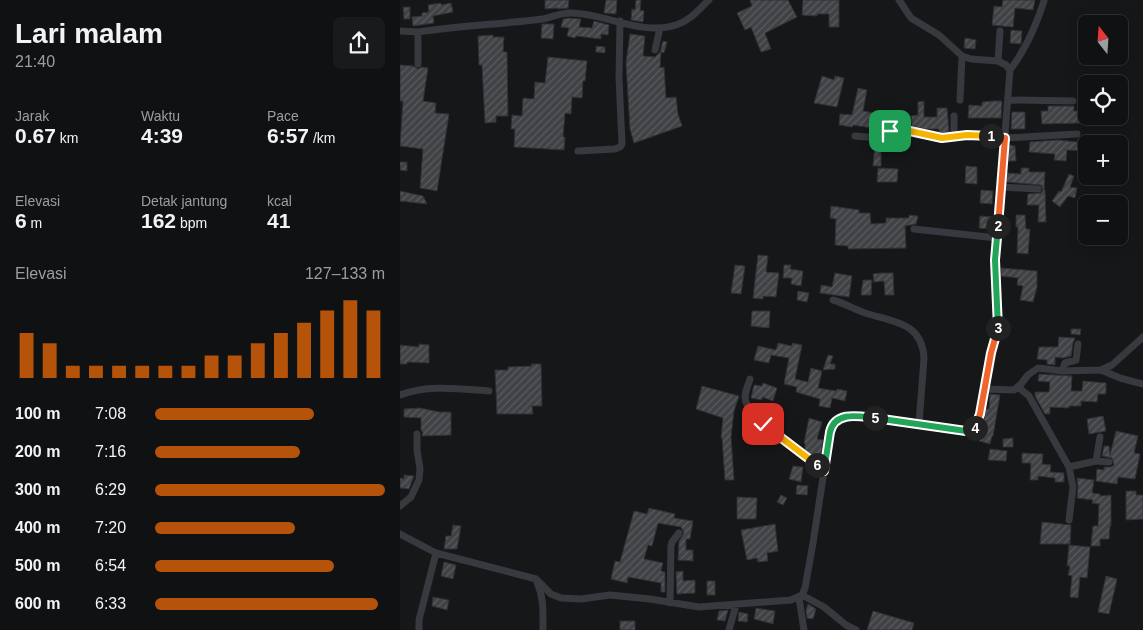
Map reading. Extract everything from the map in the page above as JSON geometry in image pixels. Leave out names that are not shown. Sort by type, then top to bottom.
[{"type":"street","points":[[400,31],[418,32],[544,18],[567,13],[592,14],[633,26],[660,28],[685,22],[709,0]]},
{"type":"street","points":[[899,0],[911,18],[939,35],[962,56],[971,59],[998,61],[1006,65],[1010,70]]},
{"type":"street","points":[[804,630],[800,596],[805,588],[831,426],[837,419],[852,416],[966,431],[974,430],[980,414],[998,328],[995,260],[1010,70],[1025,48],[1038,22],[1044,1]]},
{"type":"street","points":[[578,151],[615,149],[622,144],[619,77],[620,21]]},
{"type":"street","points":[[655,50],[660,28]]},
{"type":"street","points":[[998,61],[1000,31]]},
{"type":"street","points":[[418,32],[418,64]]},
{"type":"street","points":[[960,100],[962,56]]},
{"type":"street","points":[[1008,100],[1073,101]]},
{"type":"street","points":[[954,116],[954,136]]},
{"type":"street","points":[[855,136],[879,138],[896,128],[942,138],[967,135],[1005,138],[1077,134]]},
{"type":"street","points":[[1001,187],[1038,189]]},
{"type":"street","points":[[914,229],[997,238]]},
{"type":"street","points":[[833,300],[905,325],[918,337],[924,350],[919,424]]},
{"type":"street","points":[[985,389],[1008,391],[1018,387],[1028,374],[1038,368],[1062,371],[1100,370],[1112,366],[1143,337]]},
{"type":"street","points":[[1062,371],[1065,363],[1076,360],[1078,344]]},
{"type":"street","points":[[1100,370],[1143,384]]},
{"type":"street","points":[[750,379],[745,396],[749,409],[763,424],[824,471]]},
{"type":"street","points":[[1018,387],[1029,396],[1069,467],[1073,487],[1070,520]]},
{"type":"street","points":[[400,394],[409,391],[445,388],[489,391]]},
{"type":"street","points":[[400,506],[410,497],[419,480],[417,434]]},
{"type":"street","points":[[1096,461],[1100,437]]},
{"type":"street","points":[[1069,467],[1096,461],[1109,462]]},
{"type":"street","points":[[670,603],[671,546],[679,533]]},
{"type":"street","points":[[400,534],[436,553],[536,579],[551,594],[561,598],[581,599],[610,595],[698,607],[777,602],[800,596],[824,607],[846,625],[856,630]]},
{"type":"street","points":[[419,630],[419,620],[436,553]]},
{"type":"street","points":[[536,579],[542,598],[543,630]]},
{"type":"street","points":[[729,630],[736,605]]},
{"type":"building","points":[[545,0],[569,0],[568,8],[545,9]]},
{"type":"building","points":[[606,0],[617,0],[616,14],[604,13]]},
{"type":"building","points":[[636,0],[641,0],[640,10],[644,11],[643,22],[631,20],[632,9],[635,10]]},
{"type":"building","points":[[750,0],[788,0],[797,17],[765,33],[771,49],[761,52],[751,27],[745,30],[737,13],[752,6]]},
{"type":"building","points":[[803,0],[839,0],[839,27],[829,27],[829,14],[817,14],[817,16],[802,15]]},
{"type":"building","points":[[1003,0],[1035,0],[1033,10],[1015,8],[1013,27],[992,25],[994,6],[1002,7]]},
{"type":"building","points":[[441,3],[441,5],[451,3],[453,12],[433,16],[434,23],[413,26],[412,17],[422,16],[422,13],[429,12],[428,5]]},
{"type":"building","points":[[403,7],[410,7],[410,19],[404,19]]},
{"type":"building","points":[[563,19],[581,19],[579,27],[592,28],[594,21],[609,25],[608,35],[601,34],[601,39],[567,36],[569,28],[561,27]]},
{"type":"building","points":[[542,24],[554,24],[553,39],[541,38]]},
{"type":"building","points":[[1011,30],[1022,31],[1021,44],[1010,43]]},
{"type":"building","points":[[630,34],[645,36],[643,56],[655,57],[660,52],[663,41],[667,42],[664,53],[661,52],[660,68],[664,67],[666,98],[676,97],[682,126],[634,143],[630,129],[626,63]]},
{"type":"building","points":[[493,35],[493,37],[504,37],[503,52],[507,52],[508,116],[496,116],[496,122],[485,123],[482,65],[479,65],[478,36]]},
{"type":"building","points":[[965,38],[976,40],[975,49],[964,48]]},
{"type":"building","points":[[596,46],[605,47],[605,53],[596,52]]},
{"type":"building","points":[[548,57],[587,61],[582,98],[572,97],[571,114],[565,113],[564,150],[514,147],[515,129],[511,129],[512,115],[522,116],[523,98],[534,99],[535,82],[545,83]]},
{"type":"building","points":[[400,65],[413,66],[418,69],[422,67],[428,68],[423,101],[436,103],[435,113],[449,114],[437,191],[420,188],[423,149],[400,146],[403,101],[400,101]]},
{"type":"building","points":[[822,76],[834,80],[835,76],[844,78],[837,107],[814,103]]},
{"type":"building","points":[[858,88],[867,90],[863,111],[881,114],[878,129],[839,125],[840,114],[852,115]]},
{"type":"building","points":[[924,101],[924,117],[937,117],[937,108],[947,108],[949,132],[942,133],[939,132],[939,129],[924,129],[912,126],[911,116],[918,115],[918,102]]},
{"type":"building","points":[[1002,101],[1001,118],[968,118],[969,105],[982,106],[982,102]]},
{"type":"building","points":[[1048,106],[1074,106],[1074,111],[1078,111],[1078,123],[1042,124],[1041,111],[1048,111]]},
{"type":"building","points":[[1012,112],[1025,112],[1025,129],[1011,129]]},
{"type":"building","points":[[1078,139],[1078,151],[1067,150],[1066,161],[1054,160],[1055,154],[1029,152],[1030,142],[1058,140],[1077,142]]},
{"type":"building","points":[[875,143],[888,143],[887,150],[881,150],[881,166],[873,166]]},
{"type":"building","points":[[1009,145],[1015,146],[1016,161],[1008,161]]},
{"type":"building","points":[[400,162],[407,162],[407,171],[400,170]]},
{"type":"building","points":[[966,166],[977,167],[977,184],[965,183]]},
{"type":"building","points":[[878,168],[898,169],[897,182],[877,182]]},
{"type":"building","points":[[1021,168],[1029,168],[1029,172],[1045,172],[1046,222],[1038,222],[1039,205],[1027,205],[1028,194],[1041,193],[1043,190],[1041,185],[1006,182],[1007,173],[1021,174]]},
{"type":"building","points":[[1069,174],[1074,176],[1070,187],[1077,188],[1075,198],[1068,196],[1060,207],[1052,201],[1059,191],[1061,192]]},
{"type":"building","points":[[981,190],[993,191],[992,204],[980,203]]},
{"type":"building","points":[[400,191],[423,196],[427,204],[400,201]]},
{"type":"building","points":[[831,206],[859,210],[859,213],[870,213],[871,224],[886,223],[886,218],[909,218],[909,215],[918,216],[916,224],[905,226],[906,248],[848,249],[848,246],[835,245],[836,219],[830,218]]},
{"type":"building","points":[[1016,215],[1025,215],[1026,229],[1030,229],[1028,254],[1017,253],[1018,227],[1016,227]]},
{"type":"building","points":[[980,216],[992,217],[990,229],[979,228]]},
{"type":"building","points":[[758,255],[768,256],[766,272],[779,273],[776,297],[763,296],[763,299],[753,298]]},
{"type":"building","points":[[735,265],[745,266],[741,294],[731,293]]},
{"type":"building","points":[[784,265],[791,265],[790,269],[803,271],[801,286],[791,284],[792,278],[783,278]]},
{"type":"building","points":[[1001,268],[1037,271],[1037,287],[1033,302],[1020,300],[1023,286],[1017,285],[1018,278],[1001,276]]},
{"type":"building","points":[[835,273],[852,276],[849,297],[820,293],[821,285],[832,287]]},
{"type":"building","points":[[893,273],[894,295],[885,295],[884,281],[874,282],[873,274]]},
{"type":"building","points":[[863,280],[872,280],[871,295],[861,295]]},
{"type":"building","points":[[798,291],[809,293],[807,302],[797,300]]},
{"type":"building","points":[[752,311],[770,311],[769,328],[751,326]]},
{"type":"building","points":[[1071,329],[1081,329],[1080,335],[1071,334]]},
{"type":"building","points":[[1059,337],[1075,338],[1071,356],[1055,357],[1055,365],[1047,364],[1047,360],[1037,359],[1039,347],[1058,347]]},
{"type":"building","points":[[778,343],[792,346],[792,343],[802,345],[795,379],[808,382],[811,368],[822,371],[818,388],[847,391],[845,401],[832,398],[830,408],[819,406],[820,399],[796,392],[797,387],[784,384],[789,358],[771,355],[769,363],[754,360],[758,346],[776,350]]},
{"type":"building","points":[[419,344],[429,345],[429,363],[407,362],[407,364],[400,364],[400,345],[419,347]]},
{"type":"building","points":[[828,355],[833,356],[830,364],[835,364],[835,369],[823,370]]},
{"type":"building","points":[[531,364],[541,364],[542,406],[532,406],[533,414],[497,414],[495,370],[508,370],[508,367],[532,366]]},
{"type":"building","points":[[1039,374],[1072,376],[1071,391],[1082,391],[1083,381],[1106,383],[1106,394],[1098,394],[1097,402],[1081,401],[1081,406],[1069,406],[1069,408],[1050,407],[1050,414],[1045,414],[1035,396],[1035,392],[1049,392],[1050,382],[1038,381]]},
{"type":"building","points":[[763,383],[777,388],[773,401],[762,397],[762,400],[751,398],[754,385],[762,386]]},
{"type":"building","points":[[702,386],[739,396],[734,411],[731,437],[734,480],[725,480],[721,438],[723,418],[696,409]]},
{"type":"building","points":[[990,394],[1000,395],[990,444],[979,441],[986,409],[989,409]]},
{"type":"building","points":[[420,408],[439,412],[451,412],[451,435],[422,436],[421,418],[404,417],[404,409]]},
{"type":"building","points":[[1103,416],[1106,431],[1089,434],[1087,419]]},
{"type":"building","points":[[809,418],[822,422],[817,439],[823,440],[821,456],[811,455],[805,450],[804,443]]},
{"type":"building","points":[[1116,431],[1138,436],[1134,453],[1140,454],[1135,479],[1118,477],[1117,484],[1096,481],[1097,469],[1104,470],[1104,467],[1114,465],[1112,458],[1102,456],[1104,446],[1109,446],[1110,455]]},
{"type":"building","points":[[1013,438],[1013,447],[1003,447],[1003,439]]},
{"type":"building","points":[[990,449],[1007,451],[1006,461],[988,460]]},
{"type":"building","points":[[1022,453],[1043,454],[1042,464],[1051,465],[1050,472],[1064,473],[1064,482],[1055,482],[1055,478],[1038,476],[1038,480],[1030,480],[1031,463],[1022,463]]},
{"type":"building","points":[[793,466],[803,467],[801,482],[789,479]]},
{"type":"building","points":[[404,475],[414,476],[409,489],[400,488],[400,478],[404,479]]},
{"type":"building","points":[[1077,478],[1094,480],[1092,493],[1100,494],[1100,496],[1111,495],[1109,539],[1100,539],[1100,546],[1091,546],[1093,526],[1098,526],[1099,504],[1092,503],[1093,500],[1077,498]]},
{"type":"building","points":[[797,485],[808,486],[807,495],[796,494]]},
{"type":"building","points":[[1126,491],[1136,491],[1136,495],[1143,495],[1143,519],[1126,520]]},
{"type":"building","points":[[781,495],[787,498],[783,505],[777,502]]},
{"type":"building","points":[[737,497],[757,498],[756,519],[737,519]]},
{"type":"building","points":[[649,508],[675,514],[674,518],[693,521],[690,539],[686,539],[686,550],[693,550],[693,561],[678,560],[679,541],[684,533],[681,527],[658,523],[652,546],[648,545],[644,559],[663,563],[661,571],[665,572],[665,592],[661,592],[661,583],[628,577],[627,583],[611,579],[615,561],[620,562],[634,511],[647,514]]},
{"type":"building","points":[[1042,522],[1071,525],[1070,544],[1040,544]]},
{"type":"building","points":[[775,524],[778,551],[767,553],[768,561],[758,562],[757,558],[747,560],[741,530]]},
{"type":"building","points":[[453,525],[461,526],[457,549],[444,549],[446,536],[451,536]]},
{"type":"building","points":[[1069,545],[1090,547],[1087,578],[1080,577],[1078,598],[1070,597],[1072,576],[1068,575],[1070,566],[1067,566]]},
{"type":"building","points":[[444,562],[456,565],[453,579],[441,576]]},
{"type":"building","points":[[683,571],[683,581],[695,580],[695,593],[677,594],[676,572]]},
{"type":"building","points":[[1106,576],[1117,579],[1109,614],[1098,612]]},
{"type":"building","points":[[707,581],[715,581],[715,595],[707,595]]},
{"type":"building","points":[[433,597],[449,600],[447,610],[432,606]]},
{"type":"building","points":[[808,604],[816,609],[813,619],[807,618],[806,610]]},
{"type":"building","points":[[756,608],[775,611],[773,624],[754,619]]},
{"type":"building","points":[[728,610],[725,621],[717,620],[719,611]]},
{"type":"building","points":[[873,611],[914,623],[912,630],[867,630]]},
{"type":"building","points":[[739,612],[748,614],[747,622],[738,621]]},
{"type":"building","points":[[620,621],[635,621],[635,630],[620,630]]},
{"type":"route","points":[[763,424],[824,471],[831,426],[837,419],[844,417],[885,419],[966,431],[976,428],[991,353],[998,331],[995,260],[1005,138],[961,135],[942,138],[907,132],[896,128],[890,131]]}]
